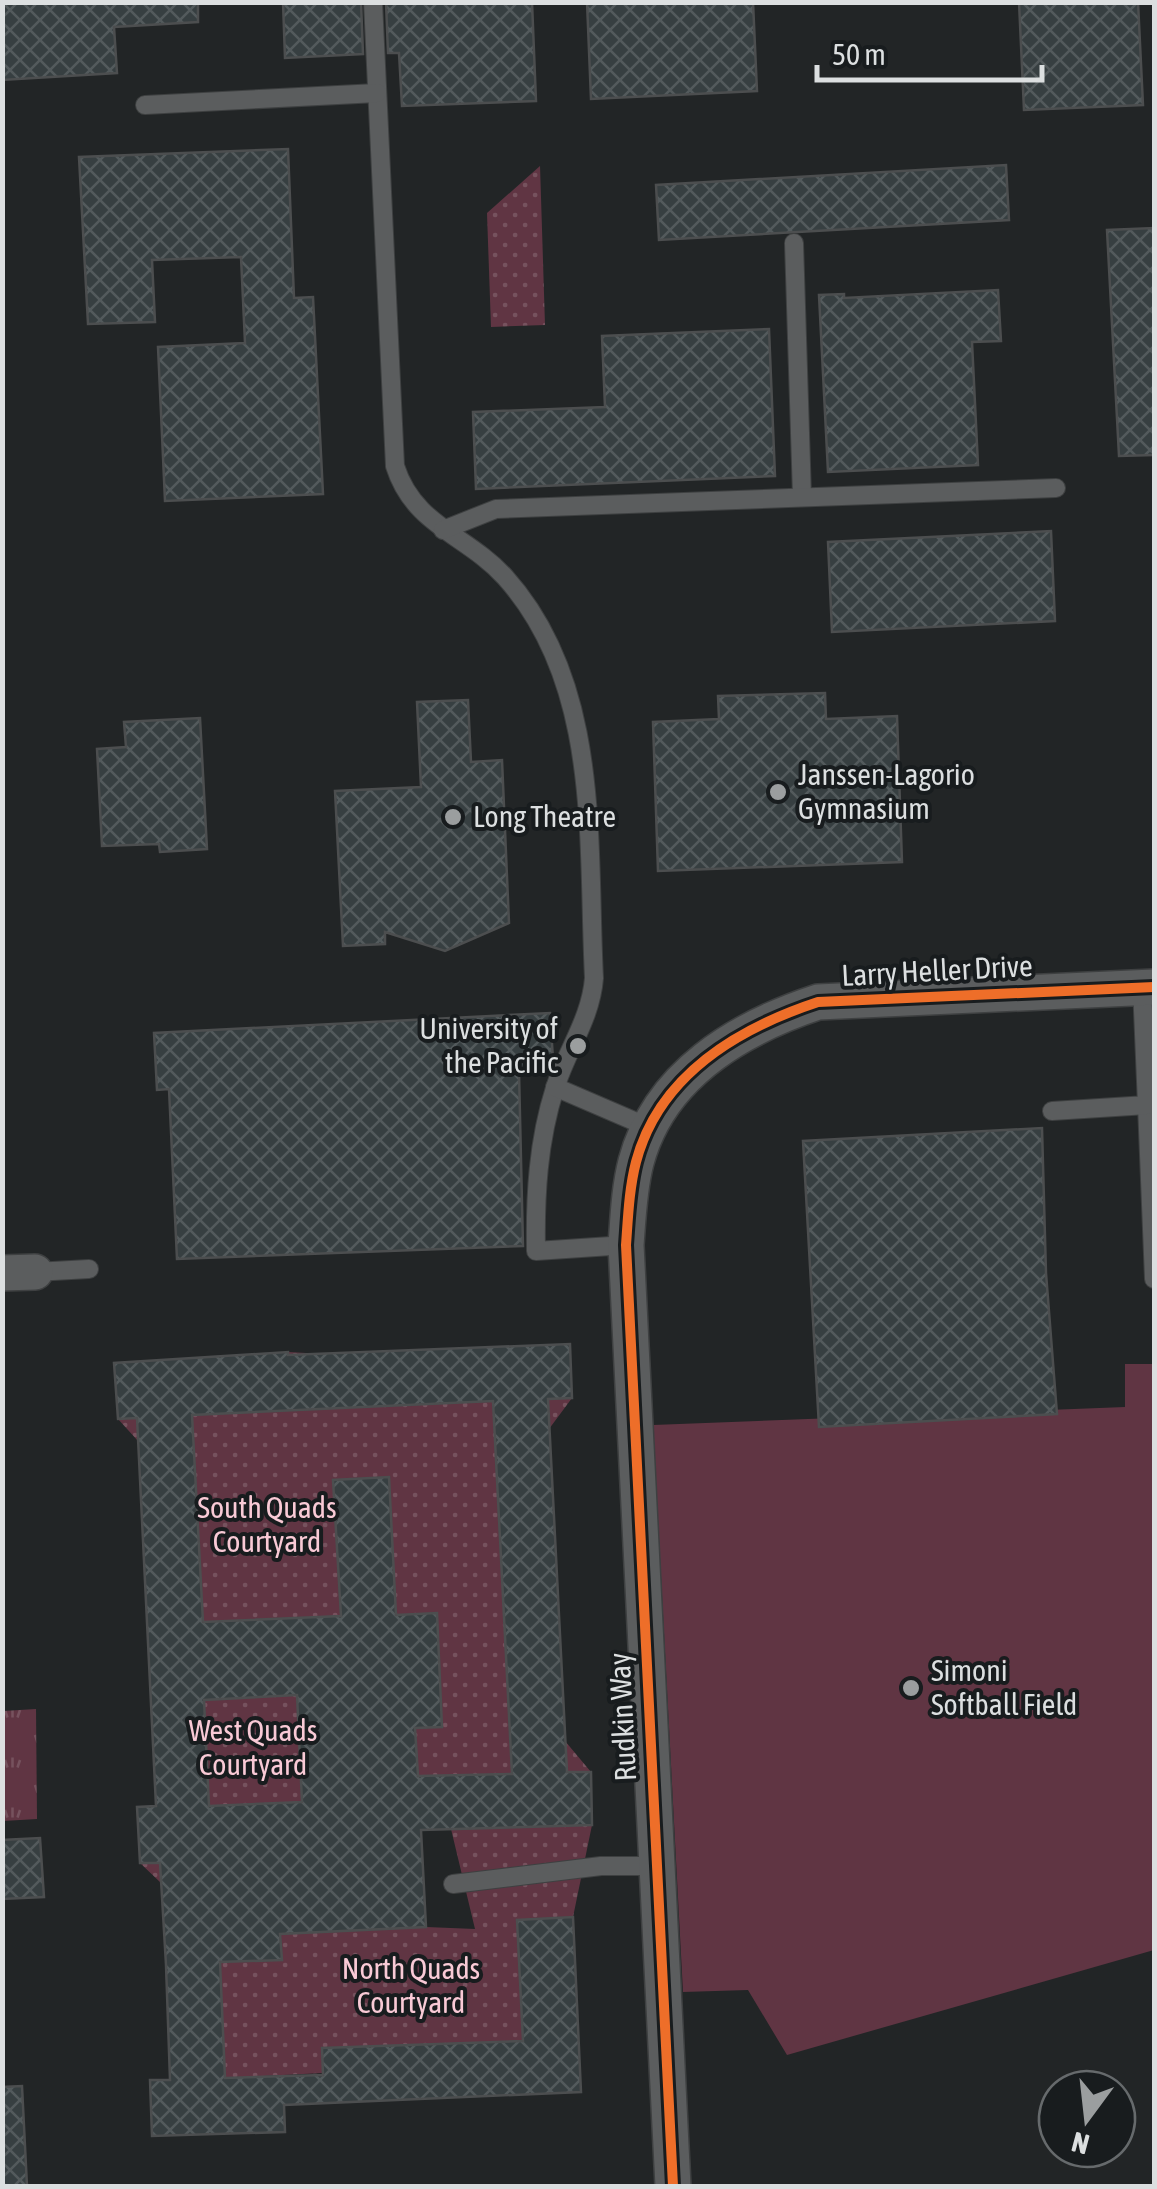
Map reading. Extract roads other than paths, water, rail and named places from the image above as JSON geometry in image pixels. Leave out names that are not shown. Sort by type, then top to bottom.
[{"type":"street","name":"Larry Heller Drive","points":[[626,1245],[636,1162],[648,1128],[690,1074],[722,1046],[775,1016],[818,1002],[1148,987]]},
{"type":"street","name":"Rudkin Way","points":[[626,1245],[673,2186]]},
{"type":"lane","points":[[373,2],[394,466],[402,490],[442,530],[504,576],[556,656],[575,708],[583,750],[592,1002],[555,1087],[538,1165],[536,1251],[626,1245]]},
{"type":"lane","points":[[145,105],[377,93]]},
{"type":"lane","points":[[794,243],[802,496]]},
{"type":"lane","points":[[442,530],[496,509],[1056,488]]},
{"type":"lane","points":[[1148,987],[1147,1104],[1154,1279]]},
{"type":"lane","points":[[555,1087],[648,1128]]},
{"type":"lane","points":[[1052,1110],[1147,1104]]},
{"type":"lane","points":[[19,1272],[89,1269]]},
{"type":"lane","points":[[453,1884],[601,1866],[655,1866]]},
{"type":"place","name":"Janssen-Lagorio Gymnasium","points":[[778,792]]},
{"type":"place","name":"Long Theatre","points":[[453,817]]},
{"type":"place","name":"University of the Pacific","points":[[578,1046]]},
{"type":"place","name":"Simoni Softball Field","points":[[911,1688]]},
{"type":"park label","name":"South Quads Courtyard","points":[[267,1525]]},
{"type":"park label","name":"West Quads Courtyard","points":[[253,1748]]},
{"type":"park label","name":"North Quads Courtyard","points":[[411,1986]]}]
